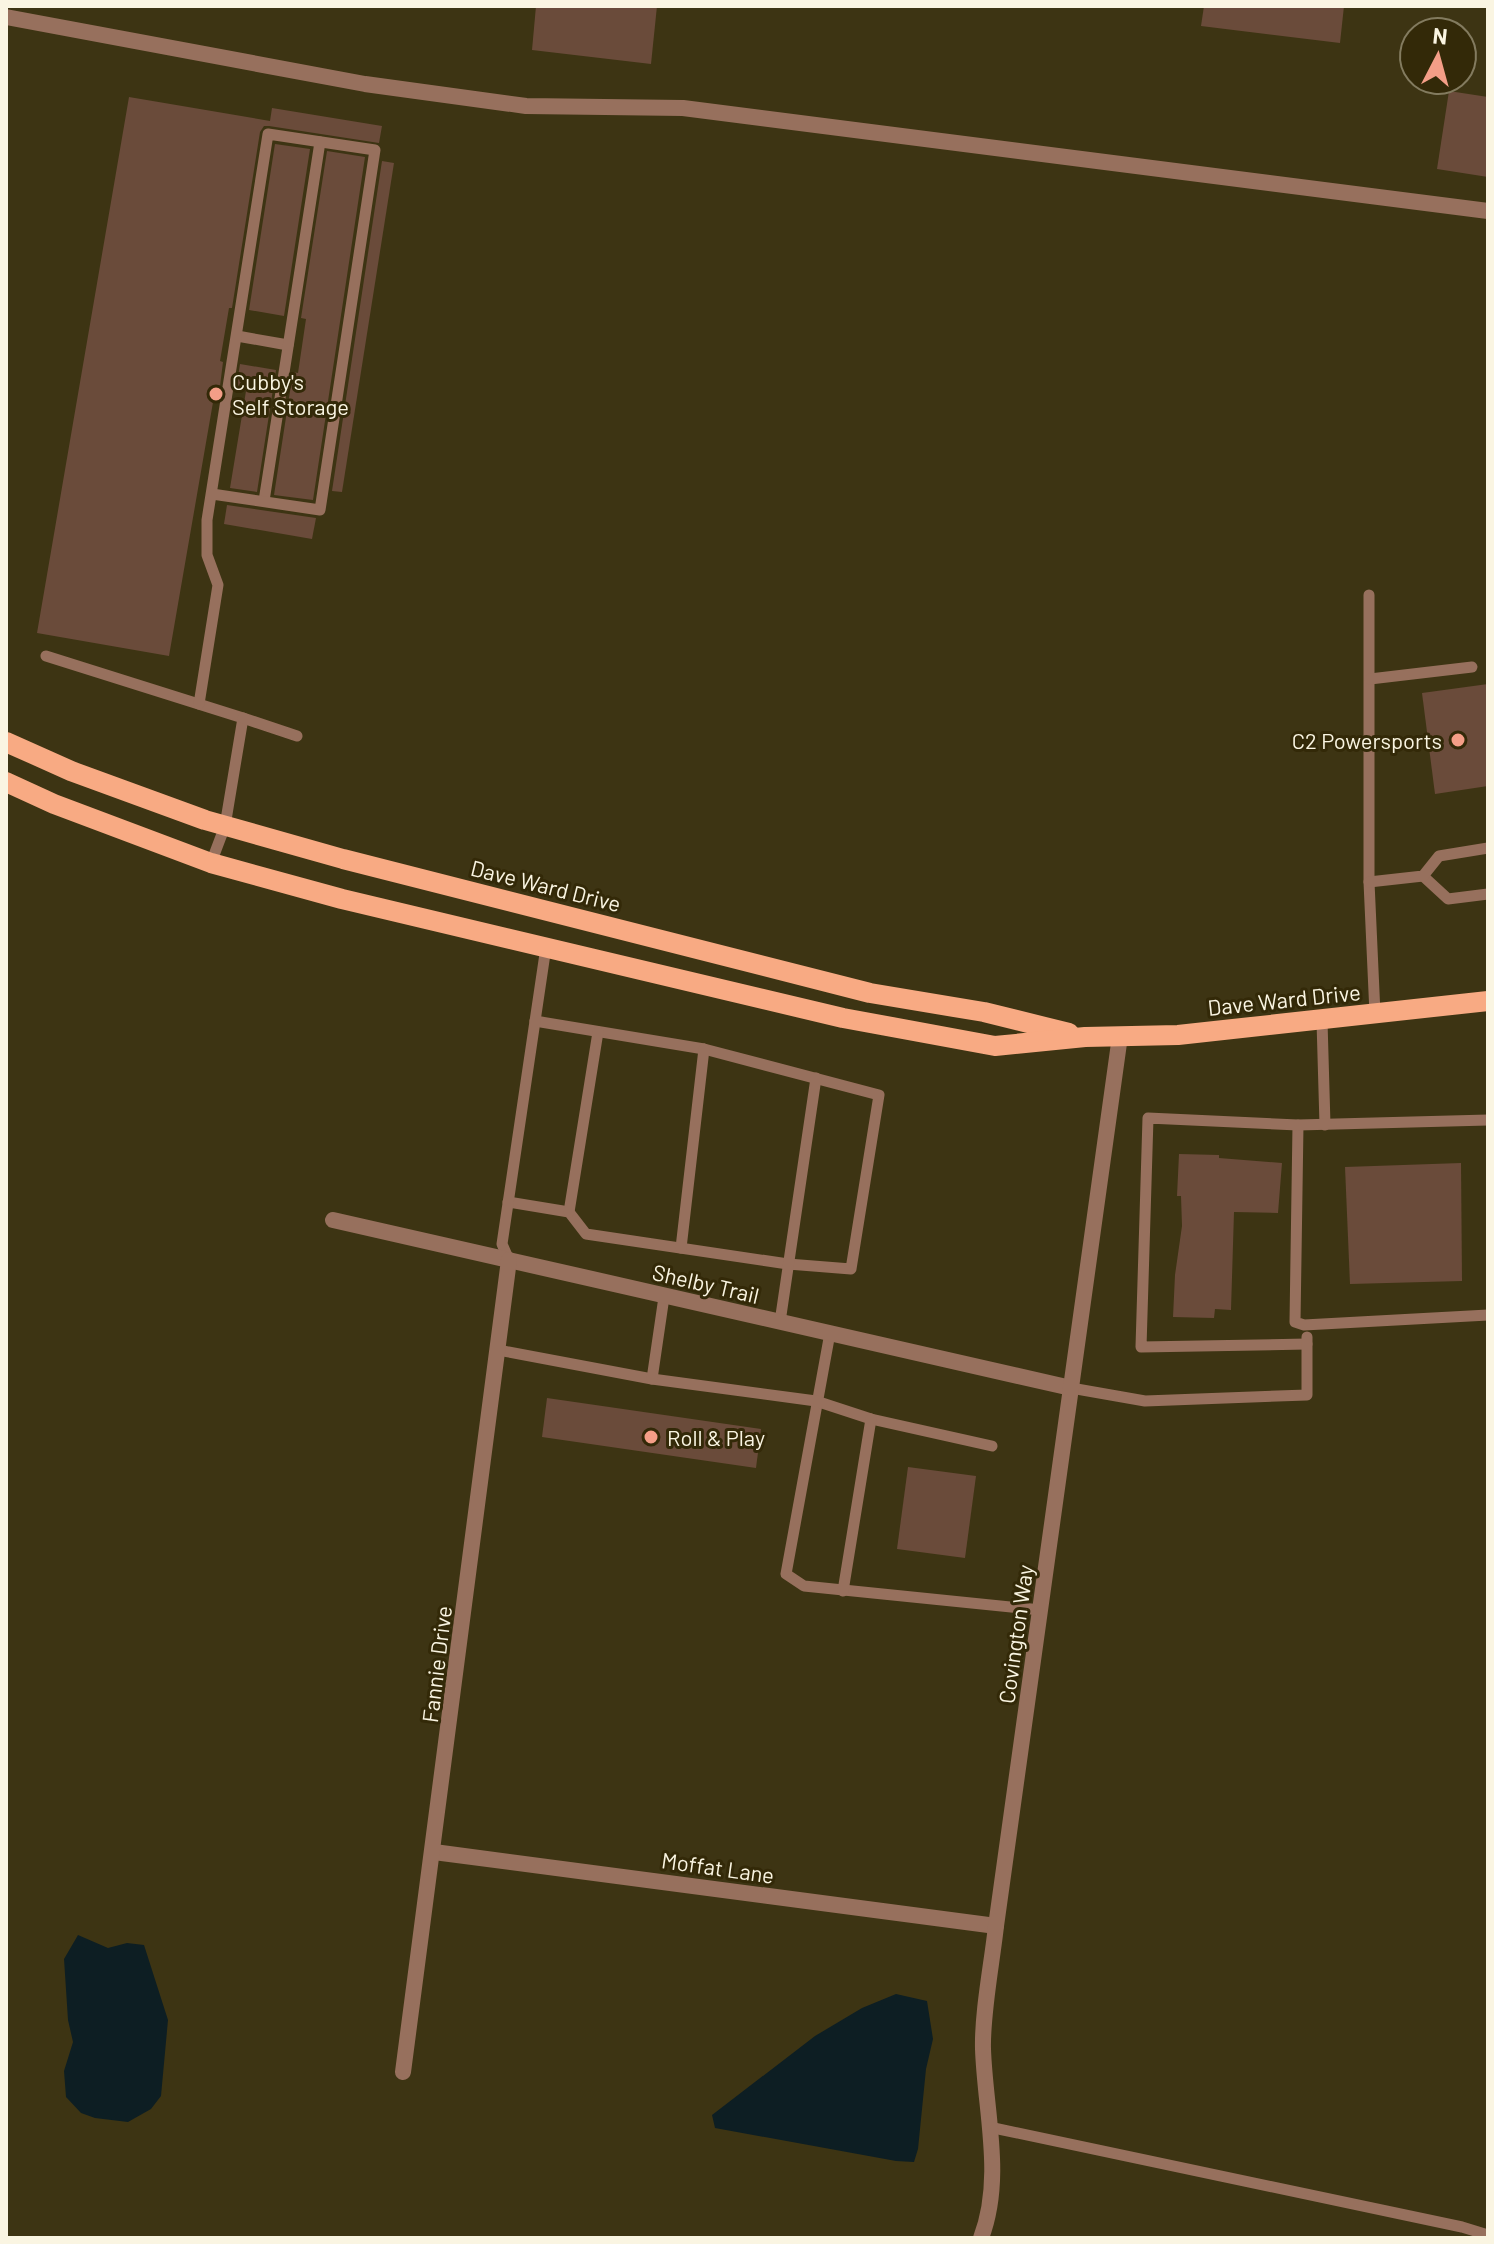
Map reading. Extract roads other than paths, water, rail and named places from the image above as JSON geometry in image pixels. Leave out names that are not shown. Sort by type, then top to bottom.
[{"type":"main road","name":"Dave Ward Drive","points":[[6,742],[71,771],[225,826],[343,859],[870,993],[984,1012],[1085,1037]]},
{"type":"main road","name":"Dave Ward Drive","points":[[6,782],[54,804],[211,863],[342,899],[843,1018],[995,1046],[1085,1037],[1178,1035],[1488,1001]]},
{"type":"street","points":[[6,17],[365,84],[526,106],[683,108],[1488,211]]},
{"type":"street","name":"Covington Way","points":[[981,2238],[989,2218],[993,2179],[983,2045],[996,1926],[1120,1036]]},
{"type":"street","name":"Shelby Trail","points":[[333,1220],[1071,1388]]},
{"type":"street","name":"Fannie Drive","points":[[403,2072],[509,1260]]},
{"type":"street","name":"Moffat Lane","points":[[434,1852],[996,1926]]},
{"type":"lane","points":[[199,704],[218,585],[207,555],[207,520],[268,134],[375,150],[320,510],[212,494]]},
{"type":"lane","points":[[264,501],[320,142]]},
{"type":"lane","points":[[237,336],[288,345]]},
{"type":"lane","points":[[1369,595],[1369,882],[1375,1014]]},
{"type":"lane","points":[[46,656],[297,736]]},
{"type":"lane","points":[[1370,679],[1472,667]]},
{"type":"lane","points":[[211,863],[225,826],[243,718]]},
{"type":"lane","points":[[1369,882],[1423,876],[1439,856],[1488,848]]},
{"type":"lane","points":[[1423,876],[1448,899],[1488,894]]},
{"type":"lane","points":[[509,1260],[502,1244],[546,947]]},
{"type":"lane","points":[[508,1202],[569,1212],[586,1234],[788,1264],[851,1269],[879,1095],[704,1049],[535,1021]]},
{"type":"lane","points":[[1322,1021],[1325,1125]]},
{"type":"lane","points":[[569,1212],[598,1032]]},
{"type":"lane","points":[[681,1248],[704,1049]]},
{"type":"lane","points":[[780,1322],[816,1078]]},
{"type":"lane","points":[[1307,1344],[1141,1347],[1148,1118],[1298,1125],[1488,1120]]},
{"type":"lane","points":[[1298,1125],[1295,1322],[1307,1325],[1488,1315]]},
{"type":"lane","points":[[652,1379],[664,1297]]},
{"type":"lane","points":[[1071,1388],[1145,1401],[1307,1395],[1307,1325]]},
{"type":"lane","points":[[830,1333],[786,1574],[804,1586],[1041,1610]]},
{"type":"lane","points":[[498,1350],[652,1379],[816,1401],[871,1419],[992,1446]]},
{"type":"lane","points":[[843,1591],[871,1419]]},
{"type":"lane","points":[[989,2127],[1488,2235]]},
{"type":"place","name":"Cubby's Self Storage","points":[[216,394]]},
{"type":"place","name":"C2 Powersports","points":[[1458,740]]},
{"type":"place","name":"Roll & Play","points":[[651,1437]]}]
